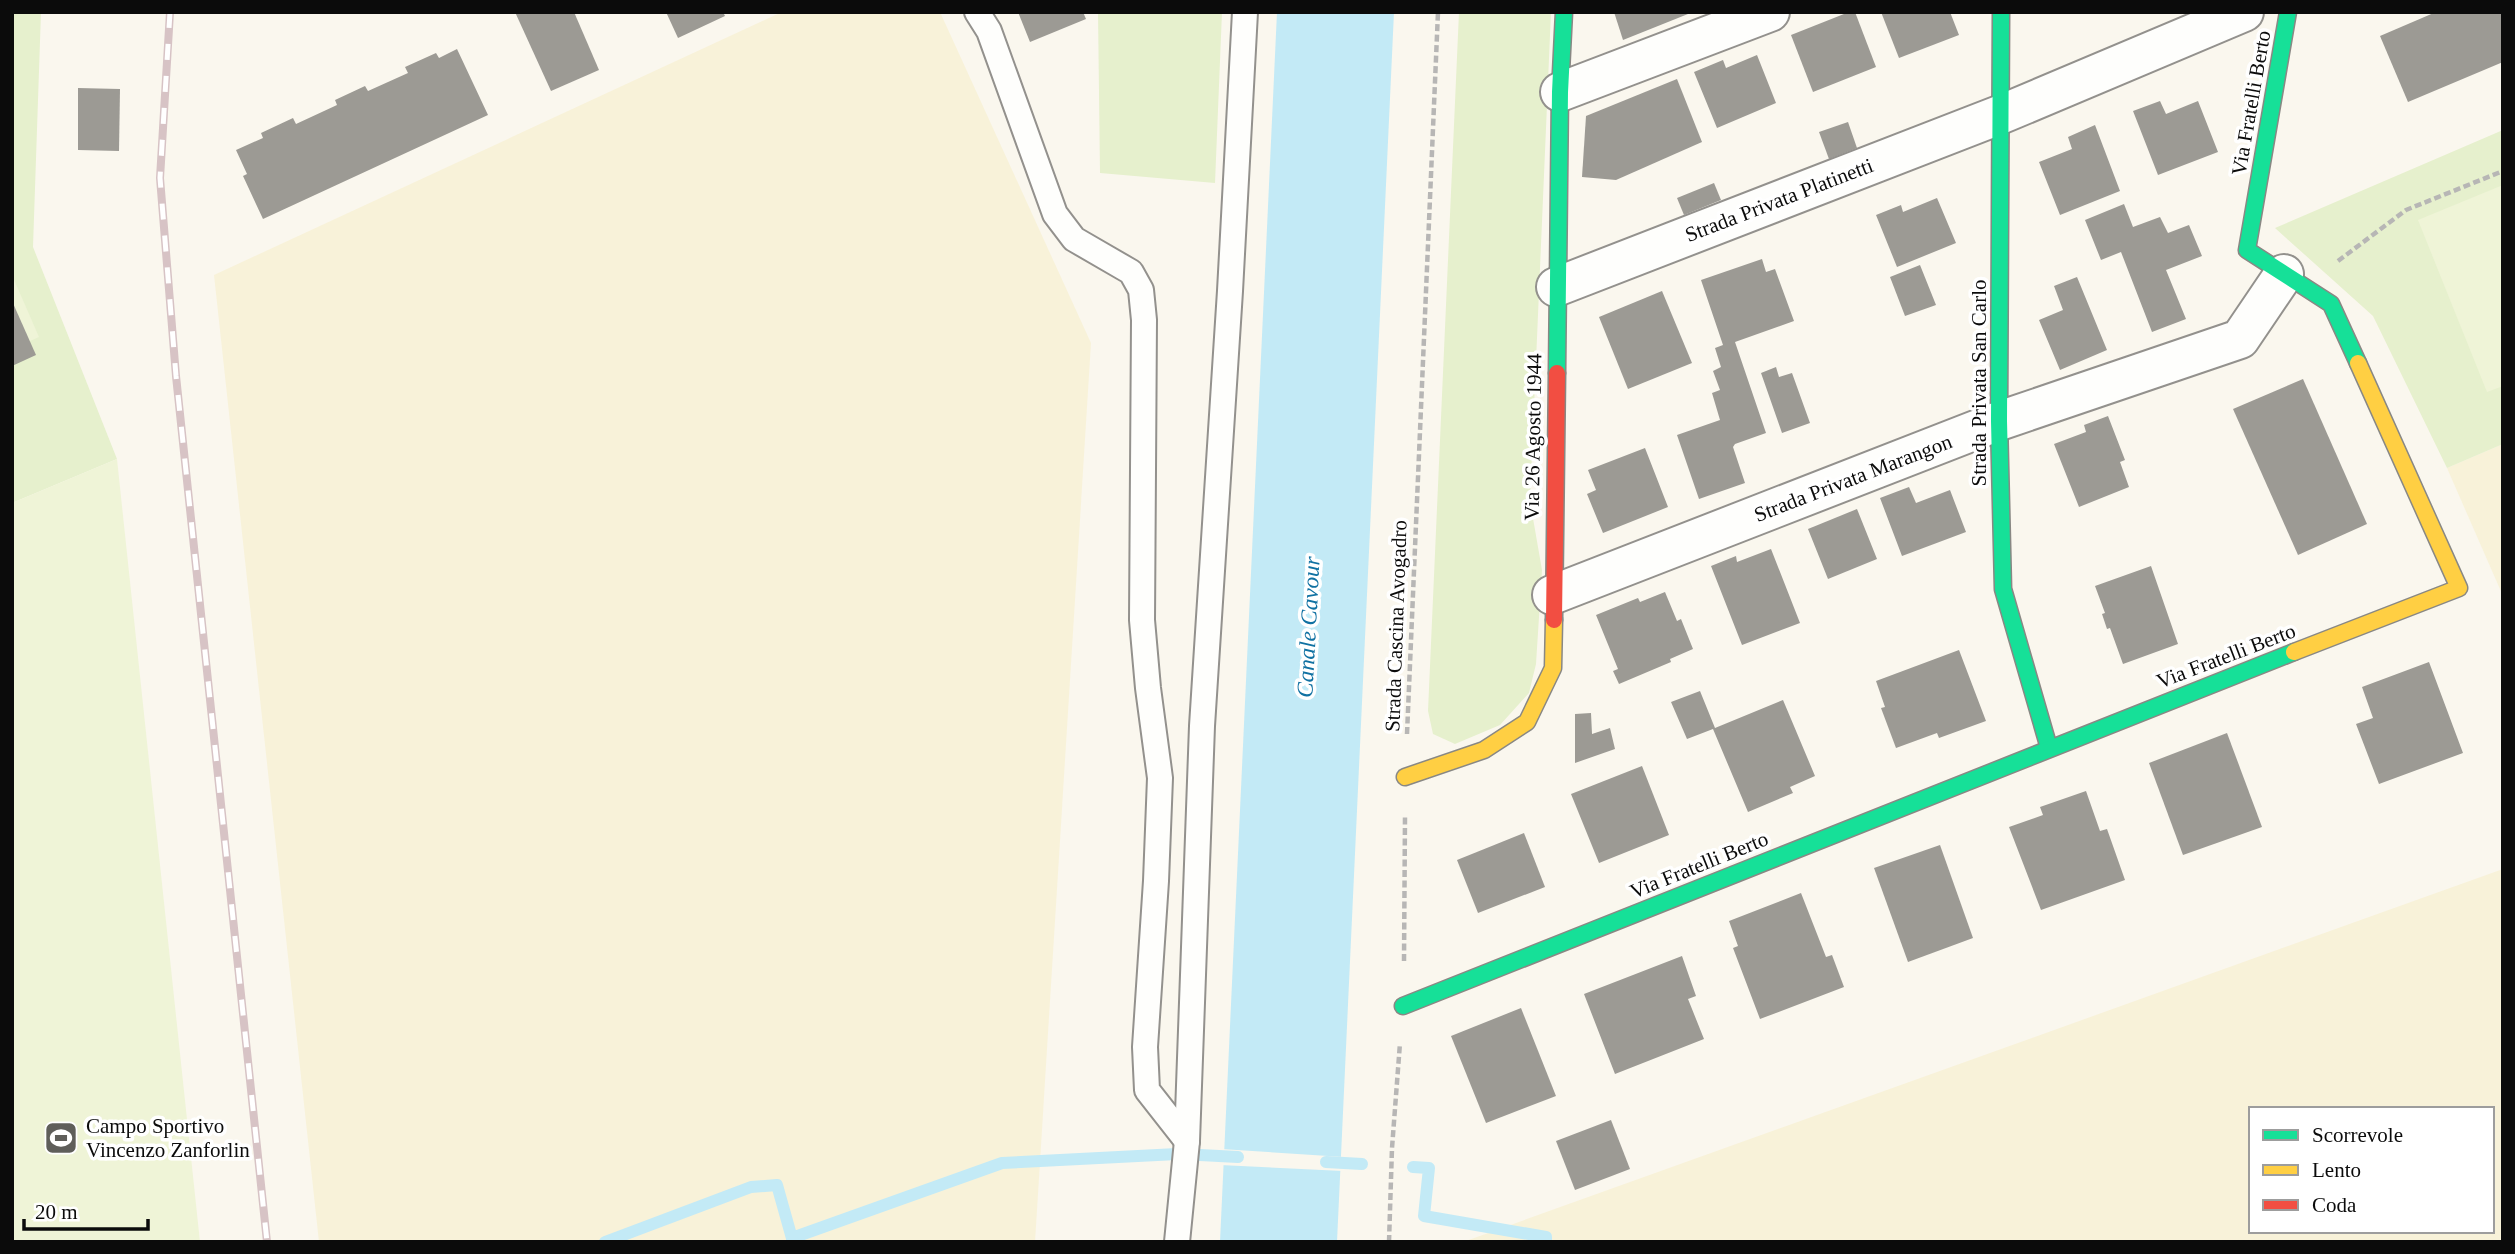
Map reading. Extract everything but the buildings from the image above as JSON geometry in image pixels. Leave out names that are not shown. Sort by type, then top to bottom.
[{"type":"street","name":"Via 26 Agosto 1944","points":[[1405,776],[1485,750],[1527,722],[1553,668],[1556,287],[1564,12]]},
{"type":"street","points":[[1560,92],[1770,12]]},
{"type":"street","name":"Strada Privata San Carlo","points":[[2001,12],[1999,421],[2003,589],[2049,748]]},
{"type":"street","name":"Strada Privata Platinetti","points":[[1556,287],[2001,114],[2244,12]]},
{"type":"street","name":"Via Fratelli Berto","points":[[1403,1006],[2459,587],[2331,304],[2247,250],[2288,12]]},
{"type":"street","name":"Strada Privata Marangon","points":[[1552,595],[1999,421],[2240,339],[2284,274]]},
{"type":"lane","points":[[977,12],[989,31],[1055,214],[1074,239],[1131,272],[1141,290],[1144,347],[1142,620],[1160,778],[1157,881],[1145,1047],[1147,1090],[1187,1141]]},
{"type":"lane","points":[[1177,1242],[1187,1141],[1202,726],[1245,12]]},
{"type":"path","name":"Strada Cascina Avogadro","points":[[1389,1242],[1392,1148],[1403,1006],[1405,776],[1438,12]]},
{"type":"path","points":[[2331,304],[2330,266],[2360,247],[2406,210],[2503,171]]},
{"type":"shaded area","points":[[782,12],[940,12],[1091,343],[1035,1242],[319,1242],[214,275]]},
{"type":"shaded area","points":[[2503,444],[2503,596],[2447,468]]},
{"type":"shaded area","points":[[2503,869],[2503,1242],[1463,1242]]},
{"type":"green space","points":[[12,12],[41,12],[33,247],[117,459],[12,503]]},
{"type":"green space","points":[[1098,12],[1222,12],[1215,183],[1100,173]]},
{"type":"green space","points":[[1459,12],[1551,12],[1530,501],[1542,570],[1536,664],[1529,693],[1500,725],[1455,744],[1433,734],[1428,711]]},
{"type":"green space","points":[[2503,130],[2503,444],[2447,468],[2373,316],[2275,228]]},
{"type":"green space","points":[[2503,185],[2503,386],[2487,392],[2418,220]]},
{"type":"green space","points":[[12,275],[39,337],[12,349]]},
{"type":"green space","points":[[117,459],[200,1242],[12,1242],[12,503]]},
{"type":"water","name":"Canale Cavour","points":[[1277,12],[1394,12],[1337,1242],[1220,1242]]},
{"type":"pier","points":[[1221,1149],[1344,1157],[1343,1171],[1220,1165]]},
{"type":"waterway","points":[[792,1238],[1002,1163],[1177,1154]]},
{"type":"waterway","points":[[1200,1155],[1238,1157]]},
{"type":"waterway","points":[[1326,1162],[1362,1164]]},
{"type":"waterway","points":[[1413,1167],[1429,1168],[1424,1216],[1546,1237],[1546,1242]]},
{"type":"waterway","points":[[605,1242],[751,1187],[777,1185],[793,1242]]},
{"type":"railway","points":[[170,12],[160,178],[176,376],[267,1242]]},
{"type":"traffic: fast","points":[[1557,373],[1560,92],[1564,12]]},
{"type":"traffic: fast","points":[[2001,12],[1999,421],[2003,589],[2049,748]]},
{"type":"traffic: fast","points":[[2288,12],[2247,250],[2331,304],[2358,363]]},
{"type":"traffic: fast","points":[[1403,1006],[2294,652]]},
{"type":"traffic: slow","points":[[2294,652],[2459,588],[2358,363]]},
{"type":"traffic: slow","points":[[1405,777],[1484,750],[1527,722],[1553,668],[1554,620]]},
{"type":"traffic: jam","points":[[1554,620],[1557,373]]},
{"type":"place","name":"Campo Sportivo Vincenzo Zanforlin","points":[[61,1138]]}]
